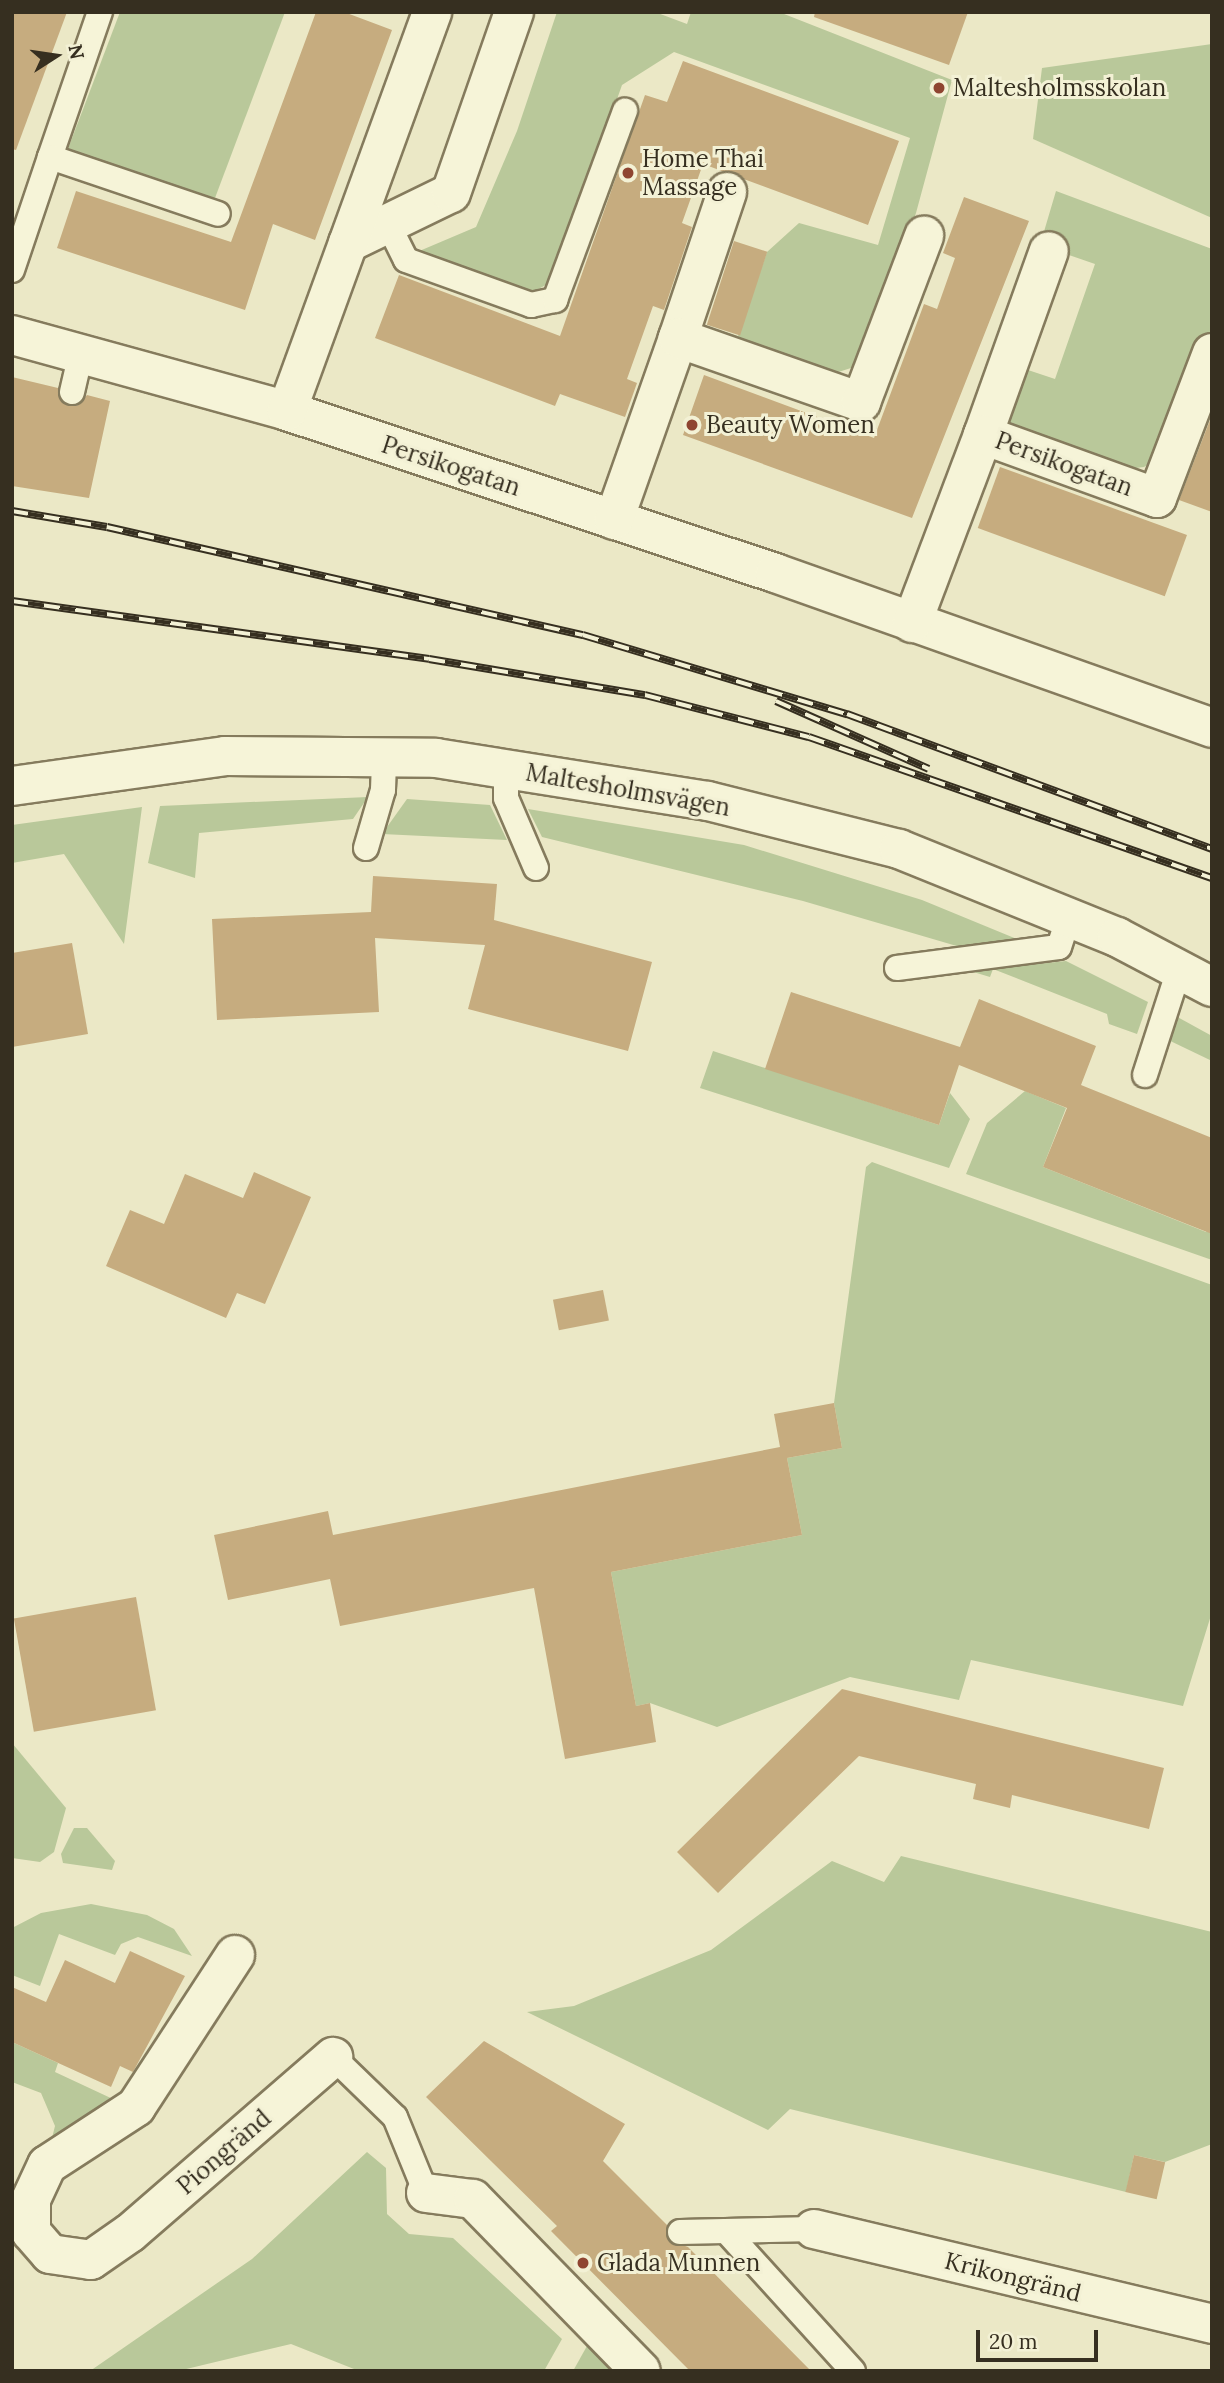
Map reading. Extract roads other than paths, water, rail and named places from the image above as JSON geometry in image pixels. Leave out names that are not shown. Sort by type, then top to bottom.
[{"type":"street","points":[[287,411],[432,12]]},
{"type":"street","points":[[348,243],[451,193],[514,12]]},
{"type":"street","points":[[614,520],[727,192]]},
{"type":"street","points":[[678,338],[861,402],[924,236]]},
{"type":"street","name":"Persikogatan","points":[[912,623],[1049,251]]},
{"type":"street","name":"Persikogatan","points":[[12,335],[287,411],[614,520],[1212,728]]},
{"type":"street","name":"Persikogatan","points":[[983,435],[1157,498],[1212,353]]},
{"type":"street","name":"Maltesholmsvägen","points":[[12,786],[225,756],[436,758],[708,801],[899,849],[1069,917],[1196,978]]},
{"type":"street","name":"Piongränd","points":[[235,1955],[136,2106],[47,2165],[31,2200],[30,2232],[50,2254],[91,2260],[130,2233],[333,2057]]},
{"type":"street","name":"Piongränd","points":[[426,2193],[473,2199],[641,2371]]},
{"type":"street","name":"Krikongränd","points":[[814,2229],[1212,2324]]},
{"type":"lane","points":[[12,270],[100,12]]},
{"type":"lane","points":[[387,222],[406,260],[531,305],[555,300],[625,111]]},
{"type":"lane","points":[[50,157],[218,214]]},
{"type":"lane","points":[[72,392],[81,354]]},
{"type":"lane","points":[[366,848],[383,790],[384,758]]},
{"type":"lane","points":[[506,769],[506,798],[536,868]]},
{"type":"lane","points":[[897,968],[1059,947],[1069,917]]},
{"type":"lane","points":[[1144,1074],[1196,978]]},
{"type":"lane","name":"Piongränd","points":[[333,2057],[395,2117],[426,2193]]},
{"type":"lane","points":[[680,2232],[814,2229]]},
{"type":"lane","points":[[726,2231],[853,2371]]},
{"type":"railway","points":[[12,511],[107,527],[583,635],[847,714],[1212,849]]},
{"type":"railway","points":[[12,601],[429,659],[645,695],[809,737],[1212,878]]},
{"type":"railway","points":[[776,701],[929,769]]},
{"type":"place","name":"Maltesholmsskolan","points":[[939,88]]},
{"type":"place","name":"Home Thai Massage","points":[[628,173]]},
{"type":"place","name":"Beauty Women","points":[[692,425]]},
{"type":"place","name":"Glada Munnen","points":[[583,2263]]}]
